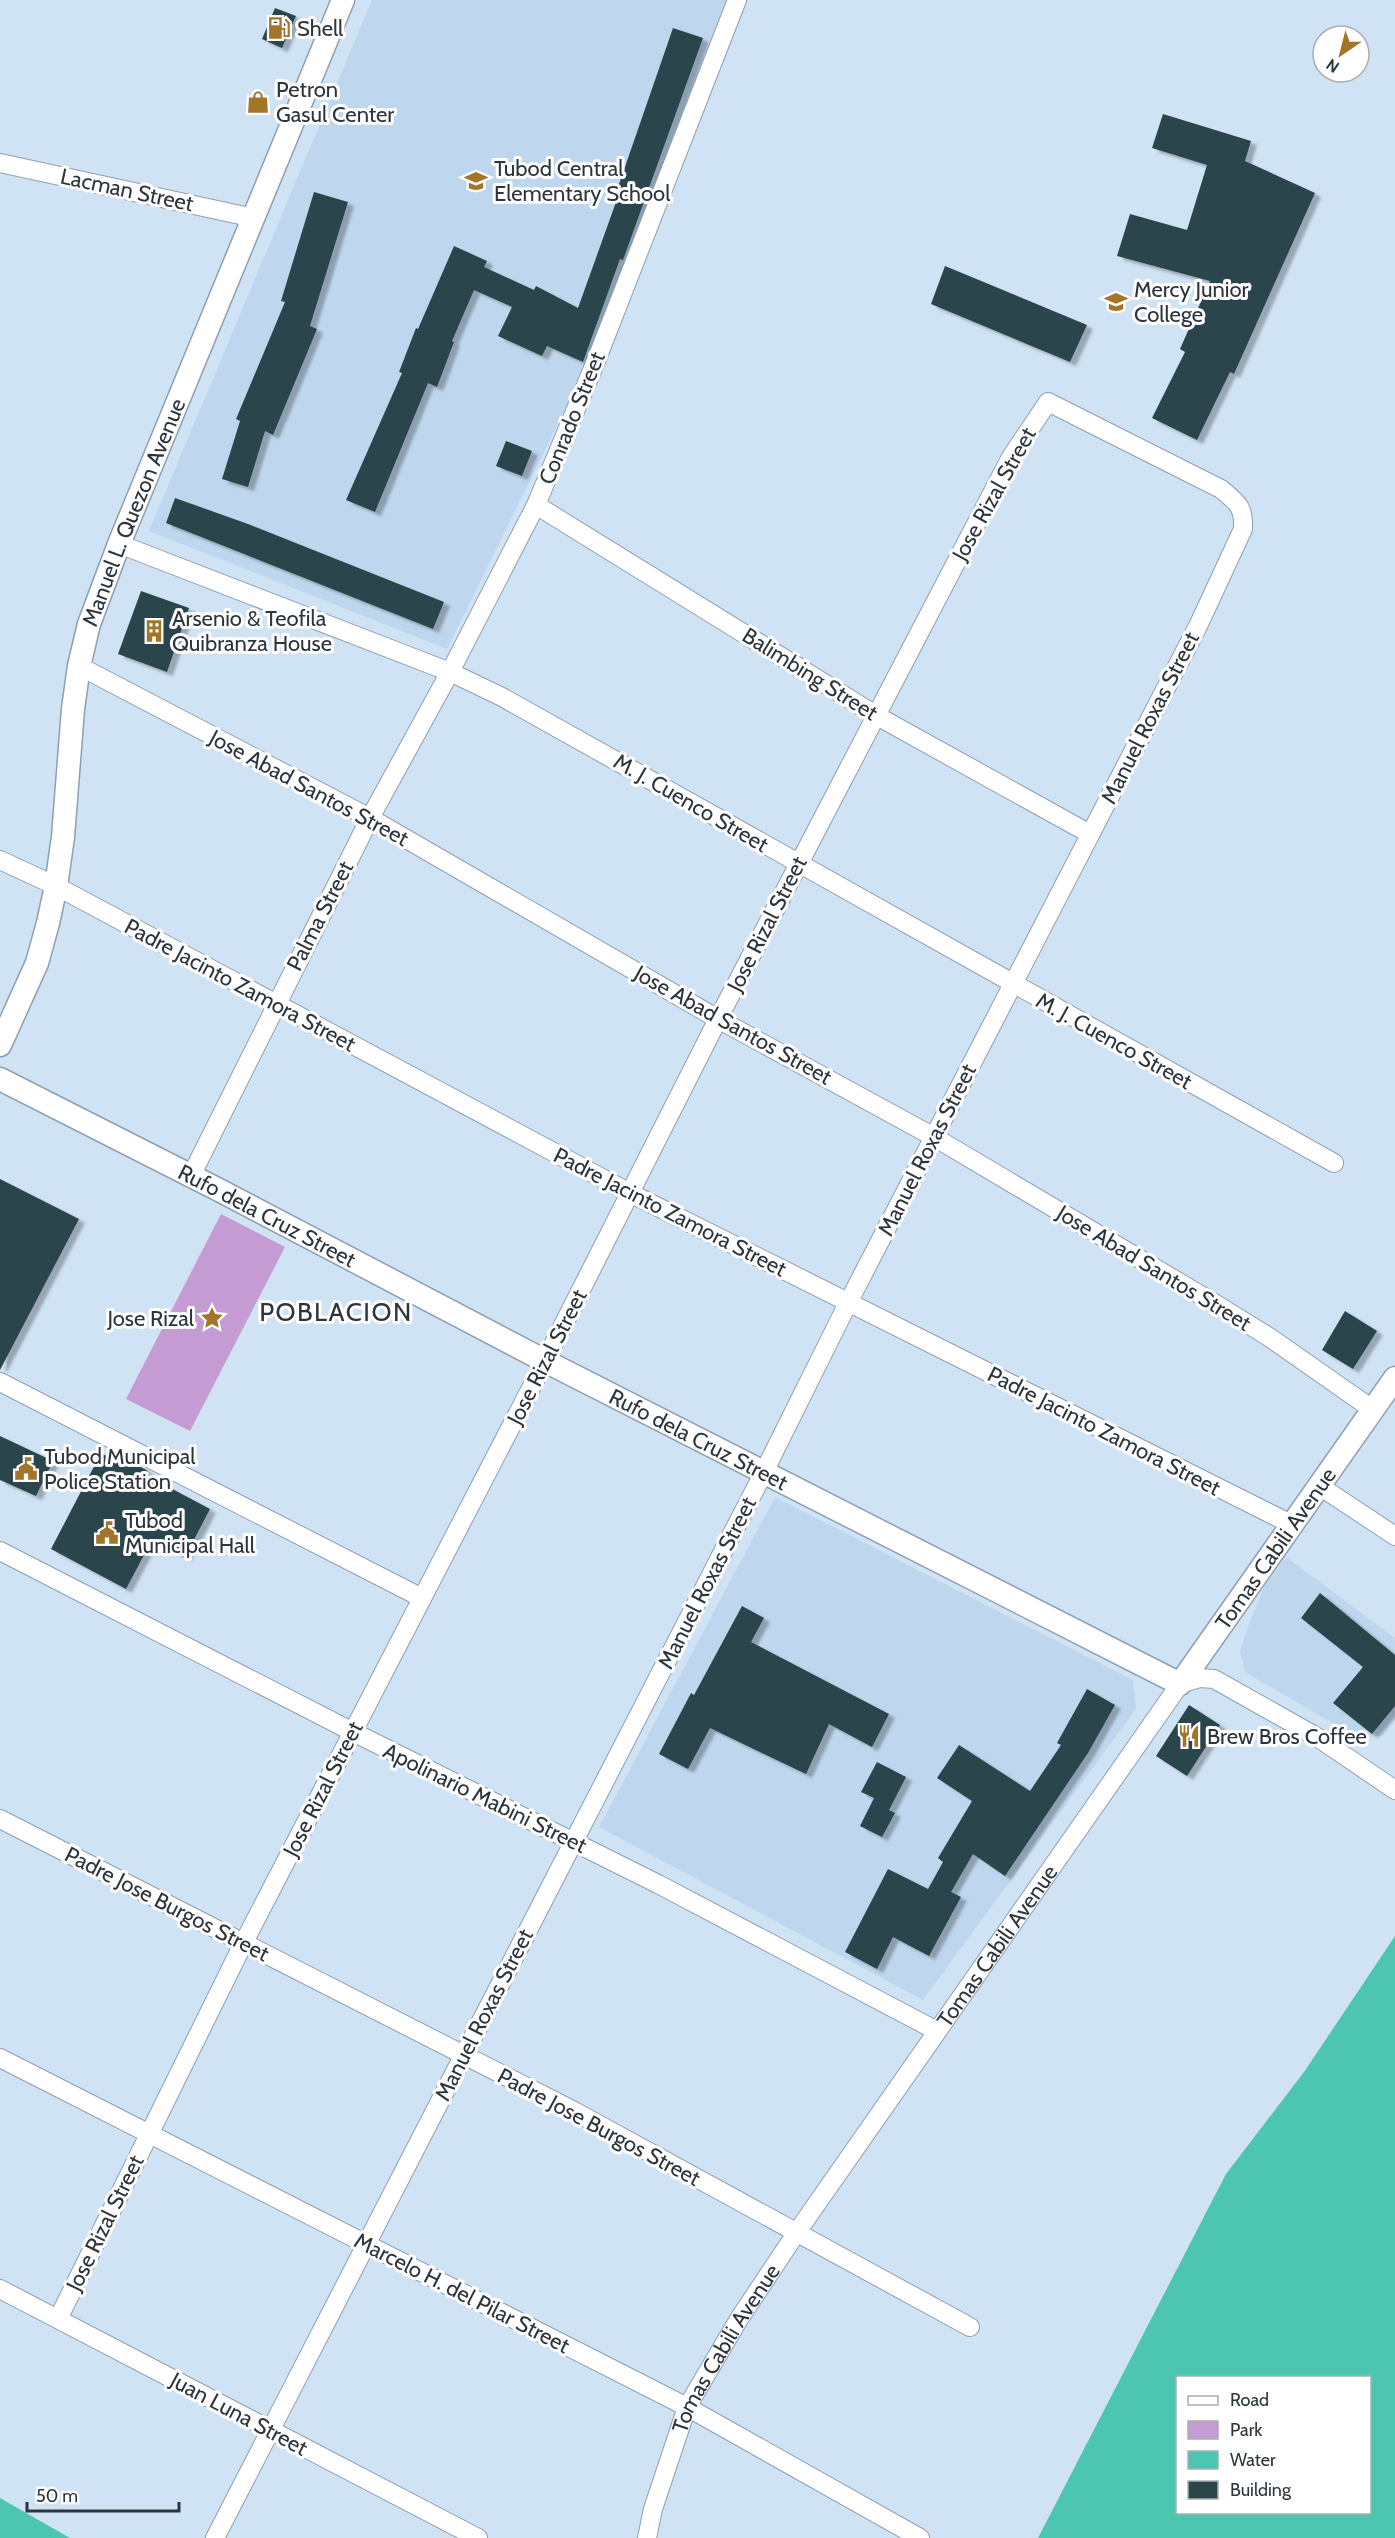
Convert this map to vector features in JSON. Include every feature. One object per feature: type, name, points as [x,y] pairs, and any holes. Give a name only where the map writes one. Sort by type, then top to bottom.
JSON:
[{"type":"street","name":"Manuel L. Quezon Avenue","points":[[0,1045],[37,963],[56,886],[63,837],[73,709],[79,666],[89,624],[119,544],[343,0]]},
{"type":"street","name":"Conrado Street","points":[[370,818],[450,672],[536,505],[601,350],[737,0]]},
{"type":"street","name":"Lacman Street","points":[[0,163],[254,218]]},
{"type":"street","name":"Jose Rizal Street","points":[[58,2319],[243,1944],[545,1361],[718,1019],[1011,457],[1048,402],[1221,489],[1237,502],[1244,514],[1243,530]]},
{"type":"street","name":"Balimbing Street","points":[[536,505],[877,716],[1090,834]]},
{"type":"street","name":"Manuel Roxas Street","points":[[215,2538],[1198,626],[1243,530]]},
{"type":"street","name":"M. J. Cuenco Street","points":[[119,544],[450,672],[584,741],[798,865],[1334,1163]]},
{"type":"street","name":"Jose Abad Santos Street","points":[[79,666],[370,818],[718,1019],[934,1137],[1269,1337],[1372,1409]]},
{"type":"street","name":"Palma Street","points":[[191,1176],[370,818]]},
{"type":"street","name":"Padre Jacinto Zamora Street","points":[[0,860],[56,886],[630,1193],[1291,1524]]},
{"type":"street","name":"Rufo dela Cruz Street","points":[[0,1079],[545,1361],[1180,1684]]},
{"type":"street","name":"Tomas Cabili Avenue","points":[[647,2538],[652,2509],[687,2407],[739,2319],[937,2031],[1395,1378]]},
{"type":"street","points":[[0,1382],[422,1598]]},
{"type":"street","points":[[1318,1485],[1395,1536]]},
{"type":"street","name":"Apolinario Mabini Street","points":[[0,1551],[353,1732],[574,1841],[937,2031]]},
{"type":"street","points":[[1180,1684],[1200,1678],[1214,1679],[1317,1737],[1395,1790]]},
{"type":"street","name":"Padre Jose Burgos Street","points":[[0,1819],[573,2111],[970,2327]]},
{"type":"street","name":"Marcelo H. del Pilar Street","points":[[0,2058],[687,2407],[920,2538]]},
{"type":"street","name":"Juan Luna Street","points":[[0,2289],[478,2538]]},
{"type":"shaded area","name":"Tubod Central Elementary School","points":[[372,0],[726,0],[588,363],[447,649],[149,531]]},
{"type":"shaded area","points":[[775,1497],[1133,1680],[1136,1709],[923,2000],[599,1827]]},
{"type":"shaded area","points":[[1286,1557],[1395,1638],[1395,1720],[1383,1735],[1360,1739],[1245,1672],[1240,1651],[1247,1629],[1264,1587]]},
{"type":"green space","points":[[221,1214],[285,1247],[190,1431],[126,1399]]},
{"type":"water","points":[[1395,1936],[1395,2538],[1038,2538],[1226,2174],[1304,2072]]},
{"type":"water","points":[[0,2498],[70,2538],[0,2538]]},
{"type":"building","name":"Shell","points":[[275,8],[296,16],[282,48],[262,39]]},
{"type":"building","points":[[673,28],[703,38],[623,260],[620,259],[583,362],[547,346],[542,356],[498,336],[512,307],[474,290],[452,341],[454,342],[437,387],[428,383],[375,512],[346,500],[402,373],[399,372],[416,328],[418,329],[454,246],[487,261],[484,267],[534,290],[536,286],[578,308],[620,191],[617,190]]},
{"type":"building","points":[[1163,114],[1251,141],[1245,161],[1315,193],[1234,374],[1230,372],[1197,440],[1152,418],[1185,352],[1180,349],[1210,281],[1117,256],[1130,214],[1187,230],[1207,165],[1152,148]]},
{"type":"building","points":[[314,192],[348,202],[310,326],[317,329],[273,435],[265,431],[248,487],[222,479],[240,421],[236,419],[285,302],[281,301]]},
{"type":"building","points":[[945,266],[1087,325],[1070,362],[931,304]]},
{"type":"building","points":[[506,441],[532,451],[522,476],[496,466]]},
{"type":"building","points":[[175,498],[248,524],[444,602],[433,629],[166,523]]},
{"type":"building","name":"Arsenio & Teofila Quibranza House","points":[[141,591],[189,608],[167,672],[118,654]]},
{"type":"building","points":[[0,1179],[79,1219],[0,1370]]},
{"type":"building","points":[[1345,1311],[1377,1331],[1353,1369],[1322,1350]]},
{"type":"building","name":"Tubod Municipal Police Station","points":[[0,1436],[53,1461],[36,1496],[0,1480]]},
{"type":"building","name":"Tubod Municipal Hall","points":[[101,1453],[123,1465],[126,1459],[148,1471],[146,1475],[210,1509],[185,1557],[152,1540],[126,1589],[51,1549]]},
{"type":"building","points":[[1320,1593],[1395,1655],[1395,1706],[1372,1734],[1333,1703],[1363,1667],[1301,1618]]},
{"type":"building","points":[[742,1606],[764,1618],[751,1642],[889,1714],[872,1747],[829,1724],[806,1774],[710,1728],[688,1769],[659,1754],[691,1693],[694,1695]]},
{"type":"building","points":[[1087,1689],[1115,1705],[1088,1753],[1005,1876],[973,1854],[951,1892],[961,1897],[929,1956],[893,1937],[877,1969],[845,1952],[888,1869],[928,1889],[943,1862],[938,1858],[972,1801],[937,1778],[959,1745],[1030,1791],[1061,1745],[1057,1743]]},
{"type":"building","points":[[1189,1705],[1220,1725],[1187,1776],[1156,1756]]},
{"type":"building","points":[[877,1762],[906,1777],[889,1810],[895,1813],[882,1837],[860,1826],[874,1798],[861,1792]]},
{"type":"place","name":"Shell","points":[[279,28]]},
{"type":"place","name":"Petron Gasul Center","points":[[258,102]]},
{"type":"place","name":"Tubod Central Elementary School","points":[[476,181]]},
{"type":"place","name":"Mercy Junior College","points":[[1116,302]]},
{"type":"place","name":"Arsenio & Teofila Quibranza House","points":[[154,631]]},
{"type":"place","name":"Jose Rizal","points":[[212,1318]]},
{"type":"place","name":"Tubod Municipal Police Station","points":[[26,1469]]},
{"type":"place","name":"Tubod Municipal Hall","points":[[107,1533]]},
{"type":"place","name":"Brew Bros Coffee","points":[[1189,1736]]},
{"type":"district","name":"POBLACION","points":[[336,1312]]}]
